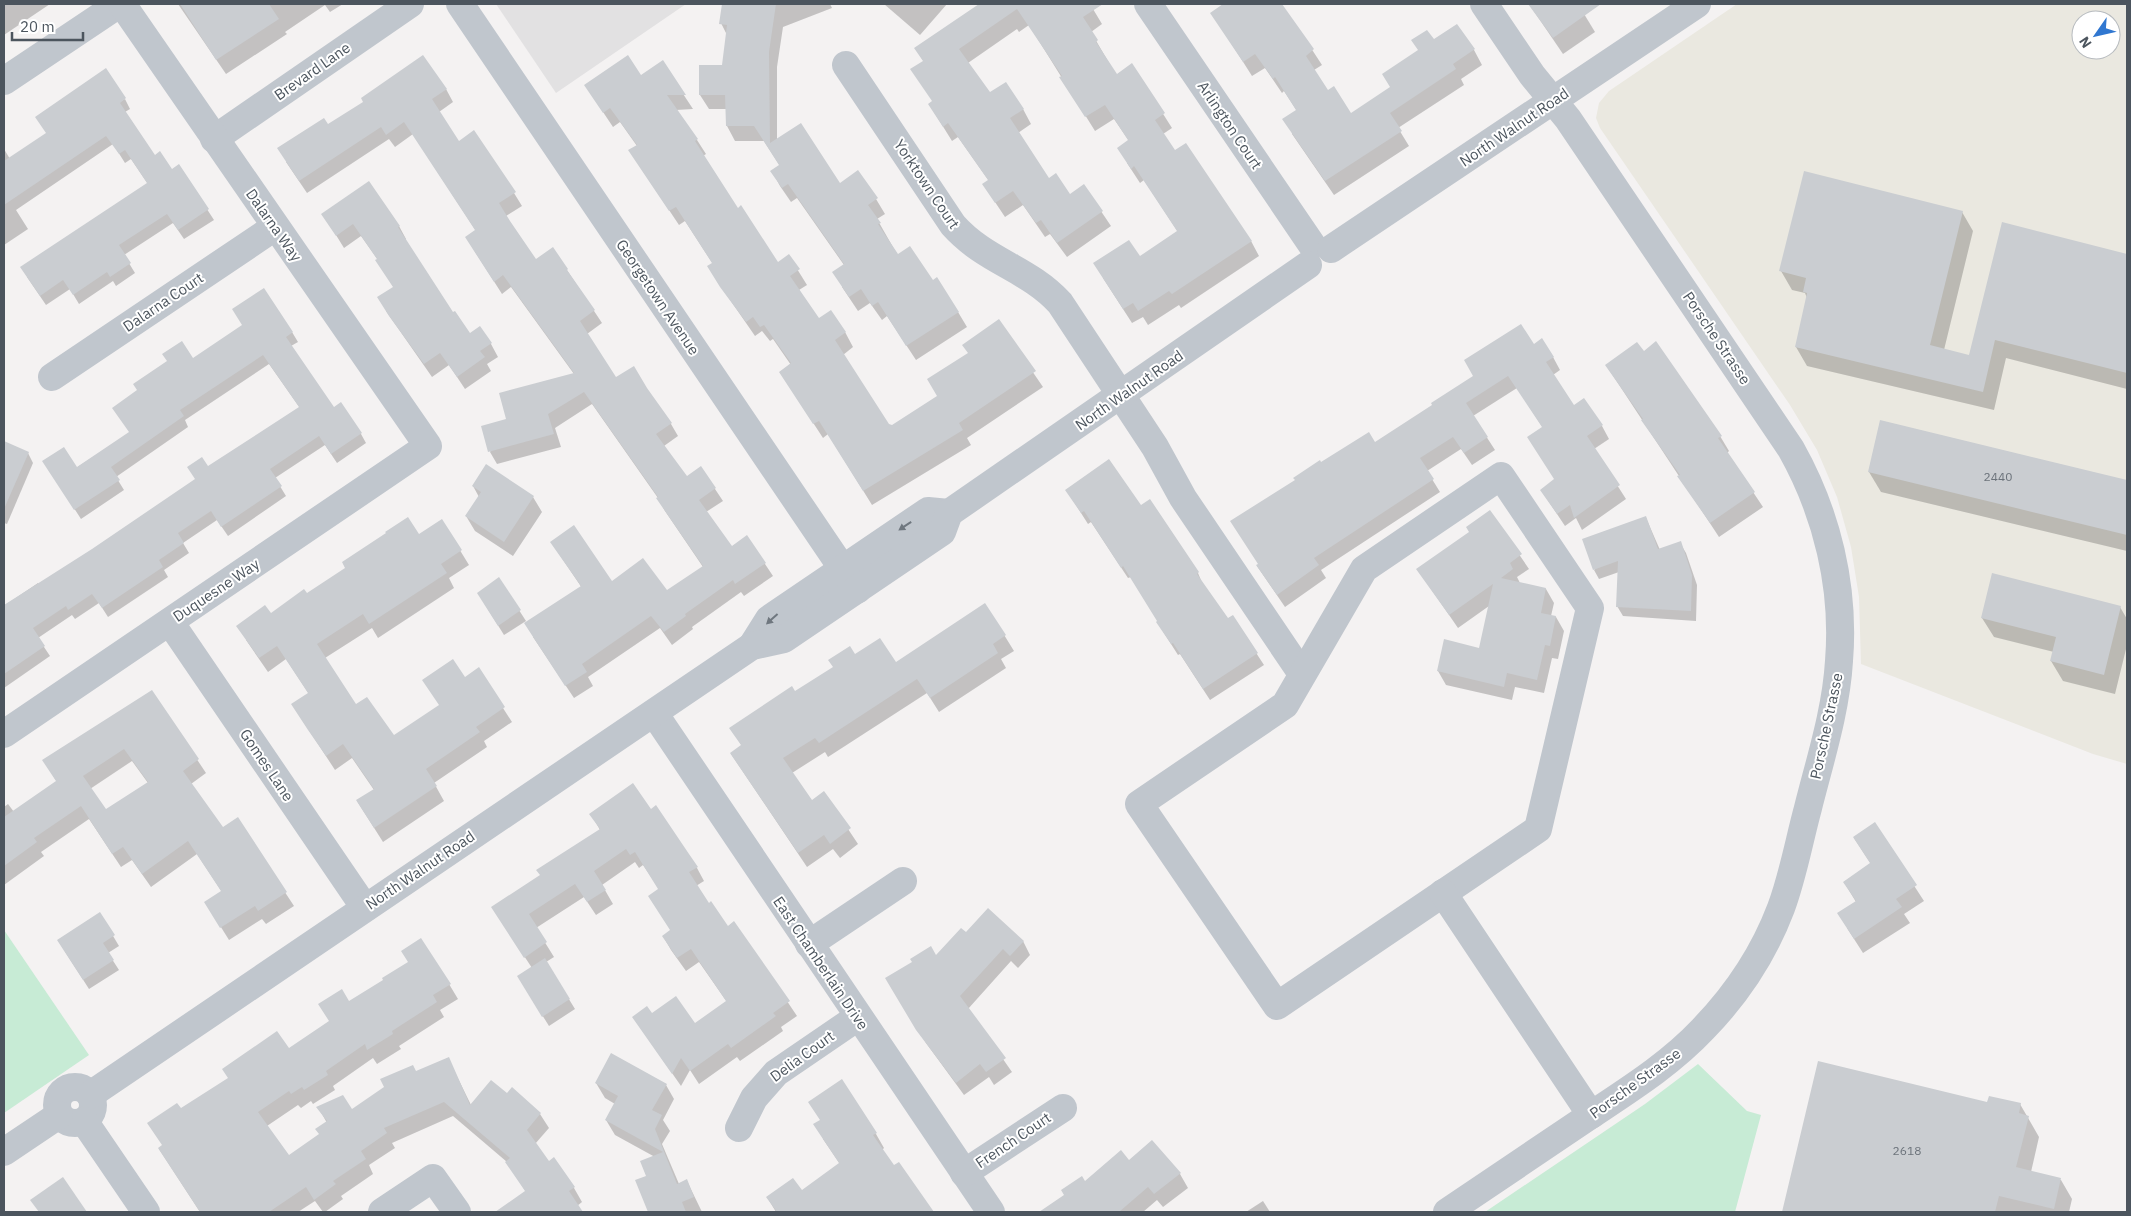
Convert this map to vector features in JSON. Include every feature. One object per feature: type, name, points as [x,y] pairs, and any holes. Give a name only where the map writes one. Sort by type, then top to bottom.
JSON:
[{"type":"street","points":[[4,81],[120,4]]},
{"type":"street","name":"Dalarna Way","points":[[120,4],[428,446]]},
{"type":"street","name":"Brevard Lane","points":[[214,138],[410,4]]},
{"type":"street","name":"Georgetown Avenue","points":[[460,4],[850,579]]},
{"type":"street","name":"Arlington Court","points":[[1148,4],[1317,253]]},
{"type":"street","name":"Porsche Strasse","points":[[1447,1212],[1658,1069],[1704,1028],[1740,983],[1772,930],[1789,884],[1832,712],[1839,662],[1840,614],[1838,588],[1826,530],[1812,490],[1799,462],[1772,418],[1568,118],[1532,75],[1484,4]]},
{"type":"street","name":"North Walnut Road","points":[[4,1152],[78,1110],[365,908],[752,646],[784,640],[850,579],[942,532],[949,513],[1122,396],[1317,253],[1554,101],[1697,4]]},
{"type":"street","name":"Yorktown Court","points":[[846,65],[953,225],[981,251],[1034,280],[1050,293],[1066,312],[1155,447],[1183,498],[1302,674]]},
{"type":"street","name":"Dalarna Court","points":[[52,377],[275,227]]},
{"type":"street","name":"Duquesne Way","points":[[4,734],[428,446]]},
{"type":"street","points":[[1501,476],[1590,608],[1538,829],[1277,1006],[1139,804],[1285,705],[1302,674],[1364,569],[1501,476]]},
{"type":"street","name":"Gomes Lane","points":[[170,622],[365,908]]},
{"type":"street","name":"East Chamberlain Drive","points":[[654,713],[991,1212]]},
{"type":"street","points":[[809,944],[903,882]]},
{"type":"street","points":[[1443,893],[1591,1115]]},
{"type":"street","name":"Delia Court","points":[[739,1128],[754,1098],[776,1073],[858,1017]]},
{"type":"street","name":"French Court","points":[[964,1173],[1063,1108]]},
{"type":"street","points":[[78,1110],[146,1212]]},
{"type":"street","points":[[382,1212],[433,1178],[457,1212]]},
{"type":"shaded area","points":[[496,4],[686,4],[556,93]]},
{"type":"shaded area","points":[[1737,4],[2127,4],[2127,764],[2093,754],[1861,664],[1859,597],[1851,547],[1837,497],[1817,450],[1790,405],[1600,128],[1596,118],[1599,103],[1609,91]]},
{"type":"green space","points":[[4,930],[89,1055],[4,1113]]},
{"type":"green space","points":[[1698,1064],[1747,1111],[1761,1115],[1735,1212],[1485,1212],[1645,1104]]},
{"type":"building","points":[[180,4],[269,4],[279,19],[216,60]]},
{"type":"building","points":[[722,4],[776,4],[769,52],[770,143],[801,123],[840,183],[858,170],[878,198],[868,205],[881,223],[878,224],[898,254],[910,246],[933,280],[937,277],[959,312],[906,346],[878,302],[872,306],[861,289],[849,297],[832,272],[844,264],[788,184],[782,188],[770,171],[779,165],[754,126],[726,126],[725,95],[699,95],[699,65],[722,65],[727,25],[719,24]]},
{"type":"building","points":[[979,4],[1103,4],[1083,17],[1098,40],[1096,42],[1117,74],[1132,63],[1165,113],[1155,120],[1175,150],[1186,143],[1252,241],[1172,294],[1169,291],[1138,311],[1133,303],[1123,309],[1093,263],[1129,240],[1140,256],[1177,231],[1134,166],[1131,169],[1117,148],[1128,140],[1105,105],[1085,117],[1059,77],[1062,76],[1017,9],[959,49],[990,92],[1006,82],[1024,109],[1010,118],[1049,178],[1056,173],[1070,194],[1084,184],[1103,211],[1057,243],[1041,220],[1036,223],[1013,191],[995,203],[982,184],[988,180],[948,123],[943,127],[928,104],[932,101],[910,69],[923,61],[914,48]]},
{"type":"building","points":[[1223,4],[1282,4],[1314,49],[1306,56],[1328,90],[1334,86],[1351,113],[1390,87],[1382,74],[1418,50],[1411,40],[1427,30],[1434,39],[1457,24],[1475,49],[1453,64],[1456,69],[1390,113],[1402,131],[1325,181],[1282,119],[1296,110],[1275,77],[1273,79],[1255,54],[1243,62],[1210,13]]},
{"type":"building","points":[[1528,4],[1601,4],[1553,38]]},
{"type":"building","points":[[423,55],[447,89],[432,99],[459,141],[474,130],[516,192],[499,203],[510,221],[536,259],[553,247],[595,310],[580,321],[616,377],[634,366],[672,423],[656,434],[687,476],[701,466],[716,488],[699,500],[732,546],[747,535],[766,563],[735,584],[733,580],[685,614],[686,616],[664,632],[651,616],[582,664],[587,672],[565,686],[524,623],[581,586],[550,542],[574,525],[612,581],[643,558],[667,590],[703,566],[656,498],[658,497],[584,392],[548,414],[554,434],[488,452],[481,426],[506,419],[499,393],[574,373],[503,275],[494,282],[465,237],[475,230],[404,122],[386,135],[381,127],[299,181],[277,148],[324,118],[328,124],[363,102],[361,98]]},
{"type":"building","points":[[628,55],[641,75],[663,60],[686,95],[667,95],[698,139],[695,141],[738,208],[741,205],[778,262],[789,254],[800,269],[790,276],[819,318],[831,310],[846,332],[835,340],[889,424],[892,425],[937,396],[927,379],[968,353],[962,345],[999,319],[1036,371],[959,423],[963,430],[863,491],[819,421],[813,424],[779,372],[791,363],[764,325],[760,327],[753,317],[746,322],[707,266],[712,263],[676,207],[669,211],[628,150],[637,145],[610,108],[603,113],[584,85]]},
{"type":"building","points":[[106,68],[126,98],[120,103],[155,155],[160,151],[172,169],[179,164],[209,209],[178,230],[167,214],[119,245],[131,263],[110,277],[107,272],[73,295],[63,280],[40,296],[20,267],[147,183],[125,150],[119,154],[106,136],[4,205],[4,161],[46,133],[35,117]]},
{"type":"building","points":[[1804,171],[1963,211],[1930,345],[1969,355],[2002,222],[2127,254],[2127,373],[1995,340],[1983,392],[1795,347],[1807,293],[1803,292],[1806,278],[1779,271]]},
{"type":"building","points":[[369,181],[400,226],[398,227],[453,312],[455,311],[470,333],[480,326],[492,343],[480,351],[485,357],[457,377],[440,353],[424,364],[389,316],[377,297],[393,287],[375,260],[377,259],[353,224],[336,236],[321,214]]},
{"type":"building","points":[[264,288],[293,332],[286,337],[334,407],[341,402],[362,433],[331,454],[319,436],[270,469],[282,486],[221,527],[211,511],[178,533],[184,543],[159,560],[163,567],[102,608],[92,594],[68,610],[66,606],[33,628],[45,646],[4,674],[4,605],[92,549],[195,479],[187,467],[202,457],[208,466],[299,407],[263,355],[180,410],[184,416],[111,467],[120,480],[74,510],[42,461],[64,447],[77,467],[129,432],[112,408],[137,390],[133,384],[167,361],[162,354],[182,341],[193,358],[242,325],[232,309]]},
{"type":"building","points":[[1521,324],[1534,344],[1542,338],[1554,357],[1546,362],[1574,405],[1584,398],[1603,425],[1587,436],[1620,485],[1574,518],[1570,505],[1557,514],[1540,490],[1554,479],[1527,437],[1542,427],[1508,376],[1466,403],[1488,437],[1464,453],[1453,437],[1420,458],[1434,479],[1314,558],[1319,565],[1277,595],[1256,565],[1258,564],[1230,521],[1295,480],[1293,478],[1320,460],[1321,462],[1369,432],[1375,442],[1432,405],[1431,403],[1473,376],[1464,360]]},
{"type":"building","points":[[1656,341],[1722,436],[1718,438],[1755,492],[1710,523],[1677,476],[1680,475],[1641,420],[1643,419],[1605,365],[1637,342],[1644,351]]},
{"type":"building","points":[[1880,420],[2127,480],[2127,535],[1868,472]]},
{"type":"building","points":[[4,441],[29,452],[4,509]]},
{"type":"building","points":[[1109,459],[1141,505],[1150,499],[1199,572],[1197,574],[1228,618],[1233,615],[1258,653],[1203,689],[1173,643],[1171,644],[1156,622],[1123,566],[1121,568],[1084,511],[1081,513],[1065,490]]},
{"type":"building","points":[[486,464],[534,496],[504,542],[465,516],[481,492],[472,486]]},
{"type":"building","points":[[1490,510],[1522,554],[1510,563],[1513,569],[1501,578],[1546,588],[1541,613],[1556,616],[1550,646],[1545,645],[1537,680],[1507,673],[1504,687],[1437,671],[1444,639],[1479,648],[1493,584],[1449,615],[1416,569],[1469,532],[1466,527]]},
{"type":"building","points":[[1646,516],[1658,549],[1681,541],[1692,575],[1691,611],[1616,607],[1618,561],[1593,570],[1582,539]]},
{"type":"building","points":[[408,517],[419,534],[442,519],[462,550],[441,564],[447,573],[369,624],[363,614],[317,644],[356,704],[367,697],[394,735],[439,705],[422,680],[453,659],[465,677],[479,667],[505,707],[476,727],[480,732],[426,769],[437,786],[374,828],[356,800],[374,789],[343,744],[326,756],[308,730],[291,704],[308,693],[277,646],[259,658],[236,626],[265,605],[271,613],[304,589],[307,593],[345,568],[342,562]]},
{"type":"building","points":[[1992,573],[2121,606],[2104,675],[2050,661],[2056,637],[1981,618]]},
{"type":"building","points":[[499,577],[521,610],[498,626],[477,593]]},
{"type":"building","points":[[985,603],[1006,635],[993,644],[998,653],[930,698],[917,679],[819,743],[815,738],[783,758],[812,800],[824,791],[851,828],[830,844],[824,835],[798,853],[730,753],[741,745],[729,728],[792,686],[795,691],[833,667],[828,660],[850,646],[855,654],[880,638],[896,662]]},
{"type":"building","points":[[152,690],[199,759],[183,771],[223,827],[238,817],[287,892],[258,911],[255,906],[220,928],[204,902],[221,891],[188,841],[142,874],[123,847],[112,854],[81,806],[34,838],[37,842],[4,866],[4,817],[56,781],[42,760]],"holes":[[[124,749],[148,782],[106,809],[83,776]]]},
{"type":"building","points":[[633,783],[651,809],[656,805],[698,867],[689,872],[709,903],[711,901],[728,926],[734,921],[790,1001],[773,1013],[776,1016],[731,1048],[728,1044],[690,1071],[681,1058],[672,1074],[632,1017],[647,1006],[652,1013],[676,996],[695,1023],[726,1001],[691,949],[677,958],[662,936],[670,930],[648,896],[658,889],[635,852],[630,855],[626,849],[594,871],[606,890],[587,902],[575,884],[529,914],[547,942],[524,958],[491,907],[540,875],[536,870],[600,829],[589,814]]},
{"type":"building","points":[[1875,822],[1917,885],[1896,899],[1902,907],[1854,939],[1837,913],[1856,901],[1843,882],[1870,863],[1853,837]]},
{"type":"building","points":[[988,908],[1024,941],[1010,956],[1003,949],[960,996],[1006,1058],[986,1072],[980,1064],[956,1083],[916,1030],[885,978],[912,962],[910,959],[931,946],[936,955],[961,928],[966,932]]},
{"type":"building","points":[[100,912],[115,935],[103,943],[114,960],[83,980],[57,940]]},
{"type":"building","points":[[421,938],[451,984],[433,995],[437,1002],[392,1031],[393,1034],[367,1050],[365,1044],[326,1071],[328,1075],[304,1090],[302,1087],[291,1094],[289,1091],[258,1112],[289,1155],[319,1134],[315,1129],[327,1121],[316,1107],[343,1095],[352,1109],[384,1087],[380,1079],[413,1065],[416,1071],[449,1057],[470,1105],[491,1080],[507,1093],[512,1087],[541,1113],[527,1130],[549,1161],[554,1157],[575,1187],[569,1191],[583,1212],[495,1212],[525,1191],[505,1162],[510,1158],[444,1102],[384,1128],[387,1133],[361,1151],[366,1159],[333,1181],[336,1184],[314,1200],[306,1187],[269,1212],[200,1212],[158,1148],[162,1145],[147,1123],[177,1103],[181,1108],[228,1078],[222,1069],[277,1031],[289,1048],[329,1021],[318,1004],[342,989],[349,1001],[383,980],[382,978],[408,962],[401,951]]},
{"type":"building","points":[[545,958],[570,999],[542,1017],[517,976]]},
{"type":"building","points":[[611,1053],[667,1084],[652,1110],[662,1115],[655,1129],[677,1184],[687,1179],[694,1197],[682,1202],[686,1212],[648,1212],[635,1180],[646,1176],[640,1161],[663,1152],[605,1120],[618,1096],[595,1083]]},
{"type":"building","points":[[1818,1061],[1987,1102],[1989,1096],[2021,1103],[2019,1113],[2029,1116],[2016,1167],[2061,1178],[2054,1209],[1999,1196],[1995,1212],[1782,1212]]},
{"type":"building","points":[[842,1079],[877,1133],[873,1135],[894,1165],[899,1162],[934,1212],[777,1212],[766,1197],[793,1178],[802,1190],[839,1163],[813,1124],[820,1120],[808,1102]]},
{"type":"building","points":[[1152,1140],[1181,1173],[1154,1194],[1148,1187],[1119,1212],[1039,1212],[1064,1195],[1061,1190],[1082,1176],[1085,1181],[1121,1150],[1129,1160]]},
{"type":"building","points":[[63,1177],[87,1212],[39,1212],[30,1200]]}]
